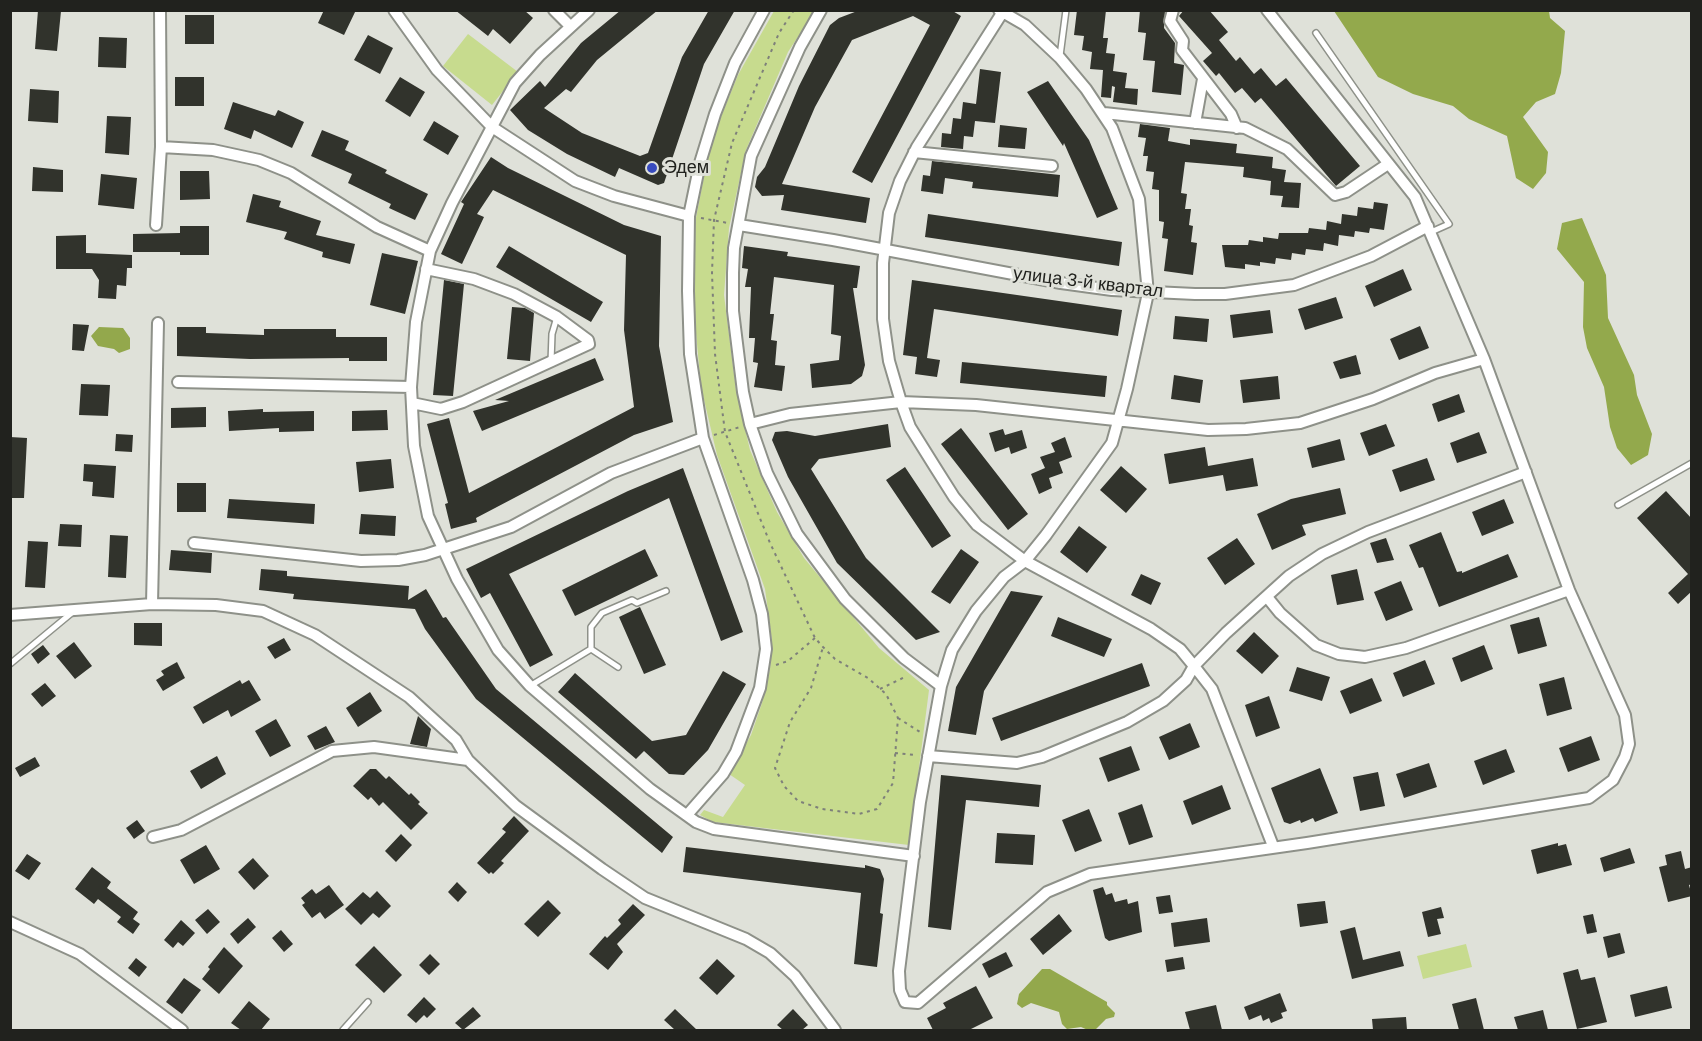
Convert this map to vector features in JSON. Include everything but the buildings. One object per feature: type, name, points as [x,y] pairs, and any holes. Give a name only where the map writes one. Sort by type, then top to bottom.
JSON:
[{"type":"street","points":[[156,225],[161,147],[160,10]]},
{"type":"street","points":[[394,10],[436,70],[492,127],[575,181],[615,196],[689,216]]},
{"type":"street","points":[[554,10],[570,26]]},
{"type":"street","points":[[589,10],[570,26],[515,83],[430,251],[416,322],[411,387],[414,446],[428,516],[470,604],[498,650],[530,686],[650,789],[696,822],[714,828],[914,856]]},
{"type":"street","points":[[687,815],[723,774],[736,752],[760,688],[766,650],[762,614],[753,580],[703,438],[688,323],[689,216],[715,114],[735,63],[764,10]]},
{"type":"street","points":[[821,10],[800,47],[751,156],[739,225],[733,265],[733,311],[750,424],[780,505],[797,534],[845,599],[918,670],[941,686]]},
{"type":"street","points":[[1173,10],[1170,21],[1183,41],[1182,50],[1231,114],[1237,128]]},
{"type":"street","points":[[1267,10],[1415,197],[1484,359],[1569,590],[1624,715],[1629,744],[1614,780],[1589,798],[1319,842],[1273,846],[1117,869],[1068,882],[1047,892],[918,1003],[905,1002],[900,990],[901,950],[928,756],[941,686],[952,650],[976,611],[1004,577],[1025,561],[1112,443],[1148,293],[1138,199],[1122,151],[1104,113],[1060,58],[1025,25],[1002,11],[914,152],[900,181],[889,213],[884,249],[883,320],[889,362],[901,402],[910,427],[954,497],[977,525],[1025,561],[1151,629],[1179,649],[1194,666],[1212,689],[1273,846]]},
{"type":"street","points":[[1195,123],[1203,79]]},
{"type":"street","points":[[1104,113],[1245,128],[1287,149],[1335,195],[1346,192],[1388,164]]},
{"type":"street","points":[[161,147],[213,150],[259,160],[291,173],[377,227],[430,251]]},
{"type":"street","points":[[914,152],[1052,165]]},
{"type":"street","name":"улица 3-й квартал","points":[[739,225],[1061,282],[1148,293],[1225,294],[1294,285],[1371,256],[1429,229]]},
{"type":"street","points":[[412,403],[441,409],[449,407],[589,344],[588,340],[557,317],[514,294],[474,279],[426,268]]},
{"type":"street","points":[[152,604],[158,323]]},
{"type":"street","points":[[750,424],[790,414],[901,402],[976,405],[1209,430],[1246,429],[1300,423],[1372,399],[1435,373],[1484,359]]},
{"type":"street","points":[[178,382],[411,387]]},
{"type":"street","points":[[194,543],[361,561],[398,560],[443,549],[511,527],[611,473],[703,438]]},
{"type":"street","points":[[928,756],[1017,763],[1042,757],[1127,722],[1163,702],[1186,680],[1194,666],[1226,633],[1289,576],[1341,545],[1526,472]]},
{"type":"street","points":[[1267,597],[1280,613],[1316,645],[1339,654],[1365,657],[1406,648],[1569,590]]},
{"type":"street","points":[[10,615],[152,604],[216,605],[263,611],[315,635],[409,697],[456,740],[468,760],[516,806],[645,898],[746,939],[770,953],[795,976],[835,1030]]},
{"type":"street","points":[[153,837],[181,830],[332,751],[374,747],[468,760]]},
{"type":"street","points":[[10,922],[80,954],[182,1030]]},
{"type":"lane","points":[[1060,58],[1066,10]]},
{"type":"lane","points":[[1316,33],[1449,224],[1429,229]]},
{"type":"lane","points":[[551,363],[552,334],[557,317]]},
{"type":"lane","points":[[1618,505],[1692,463]]},
{"type":"lane","points":[[591,649],[591,627],[602,613],[632,600],[637,603],[666,591]]},
{"type":"lane","points":[[10,664],[76,609]]},
{"type":"lane","points":[[530,686],[591,649]]},
{"type":"lane","points":[[591,649],[618,667]]},
{"type":"lane","points":[[343,1030],[368,1002]]},
{"type":"path","points":[[689,216],[739,225]]},
{"type":"path","points":[[703,438],[750,424]]},
{"type":"path","points":[[763,669],[788,661],[815,638]]},
{"type":"path","points":[[824,647],[835,659],[880,688],[886,694],[898,718],[894,783],[877,809],[859,814],[822,809],[798,801],[784,786],[775,768],[790,722],[811,688],[824,647]]},
{"type":"path","points":[[880,688],[918,670]]},
{"type":"path","points":[[898,718],[931,738]]},
{"type":"path","points":[[895,753],[928,756]]},
{"type":"shaded area","points":[[774,11],[815,11],[788,52],[746,150],[729,228],[724,295],[736,390],[750,450],[777,512],[804,558],[879,648],[929,690],[909,845],[713,822],[700,815],[704,810],[723,817],[745,785],[729,774],[751,735],[762,703],[770,669],[772,641],[765,589],[717,455],[701,387],[693,301],[693,233],[711,141],[738,75]]},
{"type":"shaded area","points":[[1334,11],[1549,11],[1550,18],[1565,31],[1561,73],[1555,94],[1536,102],[1523,117],[1548,152],[1546,173],[1533,189],[1516,178],[1507,136],[1469,119],[1453,106],[1413,94],[1378,77]]},
{"type":"shaded area","points":[[468,34],[518,72],[492,105],[443,66]]},
{"type":"shaded area","points":[[1582,218],[1606,275],[1608,318],[1634,375],[1637,395],[1652,434],[1648,455],[1631,465],[1617,448],[1610,427],[1604,387],[1587,348],[1583,327],[1584,282],[1557,249],[1562,223]]},
{"type":"shaded area","points":[[99,327],[123,328],[130,338],[130,349],[119,353],[114,349],[98,346],[91,336]]},
{"type":"shaded area","points":[[1466,944],[1472,967],[1423,979],[1417,956]]},
{"type":"shaded area","points":[[1042,969],[1050,969],[1107,1002],[1115,1013],[1114,1017],[1106,1019],[1095,1030],[1081,1027],[1067,1029],[1062,1024],[1059,1012],[1031,1003],[1022,1008],[1017,1004],[1019,994]]},
{"type":"place","name":"Эдем","points":[[652,168]]}]
